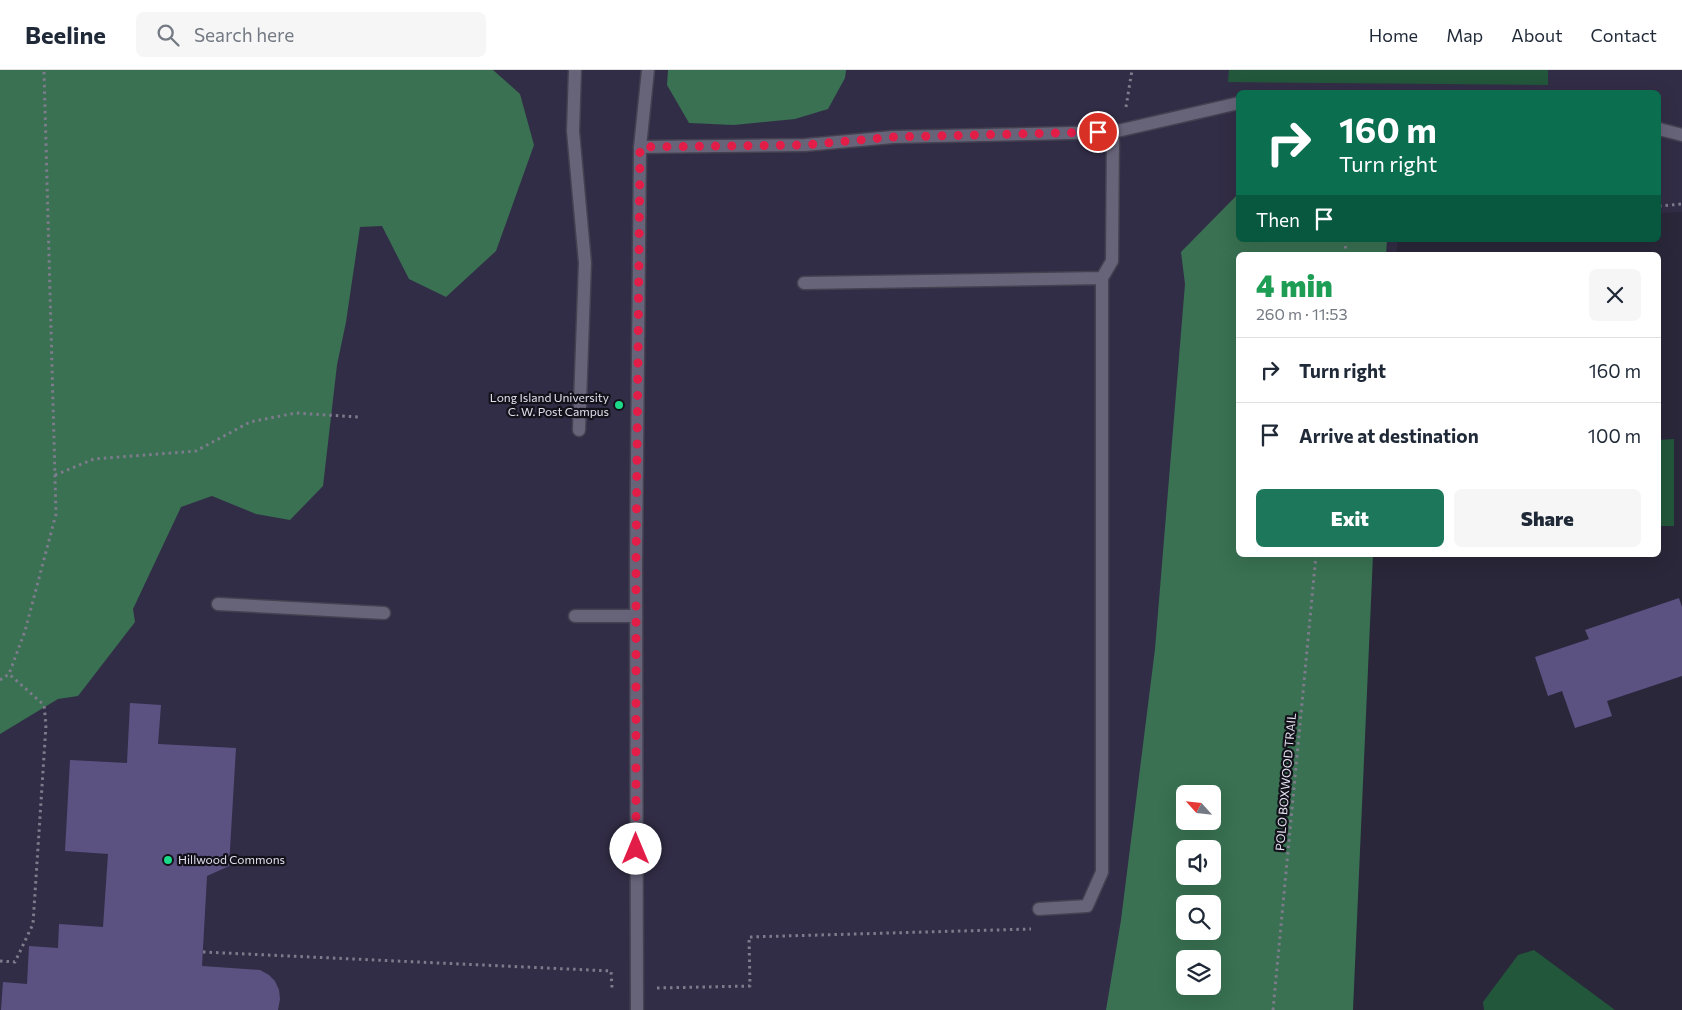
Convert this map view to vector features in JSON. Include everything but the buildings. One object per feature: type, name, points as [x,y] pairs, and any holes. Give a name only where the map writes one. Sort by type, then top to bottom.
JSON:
[{"type":"street","points":[[575,70],[573,131],[584,263],[579,430]]},
{"type":"street","points":[[637,1010],[636,616],[640,147],[648,70]]},
{"type":"street","points":[[640,147],[805,145],[893,137],[1118,131],[1236,104]]},
{"type":"street","points":[[1661,130],[1682,135]]},
{"type":"street","points":[[1039,909],[1087,906],[1102,872],[1102,278],[1112,261],[1118,131]]},
{"type":"street","points":[[804,283],[1102,278]]},
{"type":"street","points":[[218,604],[384,613]]},
{"type":"street","points":[[575,616],[636,616]]},
{"type":"path","points":[[0,680],[9,674],[25,630],[56,514],[44,70]]},
{"type":"path","points":[[1118,131],[1132,70]]},
{"type":"path","points":[[1661,206],[1682,204]]},
{"type":"path","points":[[55,475],[94,459],[196,451],[250,422],[296,413],[358,417]]},
{"type":"path","name":"POLO BOXWOOD TRAIL","points":[[1273,1010],[1316,557]]},
{"type":"path","points":[[0,961],[15,962],[33,924],[46,725],[44,704],[9,674]]},
{"type":"shaded area","name":"Long Island University C. W. Post Campus","points":[[0,70],[1682,70],[1682,212],[1661,213],[1661,90],[1236,90],[1236,242],[1398,242],[1396,252],[1236,252],[1236,557],[1239,557],[1326,1010],[0,1010]]},
{"type":"green space","points":[[0,70],[493,70],[520,94],[534,145],[496,251],[446,297],[409,279],[382,226],[360,227],[346,322],[337,365],[323,486],[290,520],[256,514],[212,496],[181,507],[133,609],[135,622],[78,696],[58,699],[0,734]]},
{"type":"green space","points":[[668,70],[846,70],[845,78],[828,109],[795,119],[734,125],[689,123],[667,85]]},
{"type":"green space","points":[[1229,70],[1548,70],[1548,85],[1228,82]]},
{"type":"green space","points":[[1236,196],[1236,242],[1387,242],[1386,252],[1236,252],[1236,557],[1373,557],[1353,1010],[1106,1010],[1121,920],[1155,649],[1185,284],[1181,252]]},
{"type":"green space","points":[[1674,439],[1674,526],[1661,526],[1661,440]]},
{"type":"green space","points":[[1534,950],[1615,1010],[1484,1010],[1483,1002],[1518,955]]},
{"type":"place","name":"Long Island University C. W. Post Campus","points":[[619,405]]},
{"type":"place","name":"Hillwood Commons","points":[[168,860]]},
{"type":"route","points":[[636,849],[636,561],[640,147],[805,145],[893,137],[1098,132]]}]
